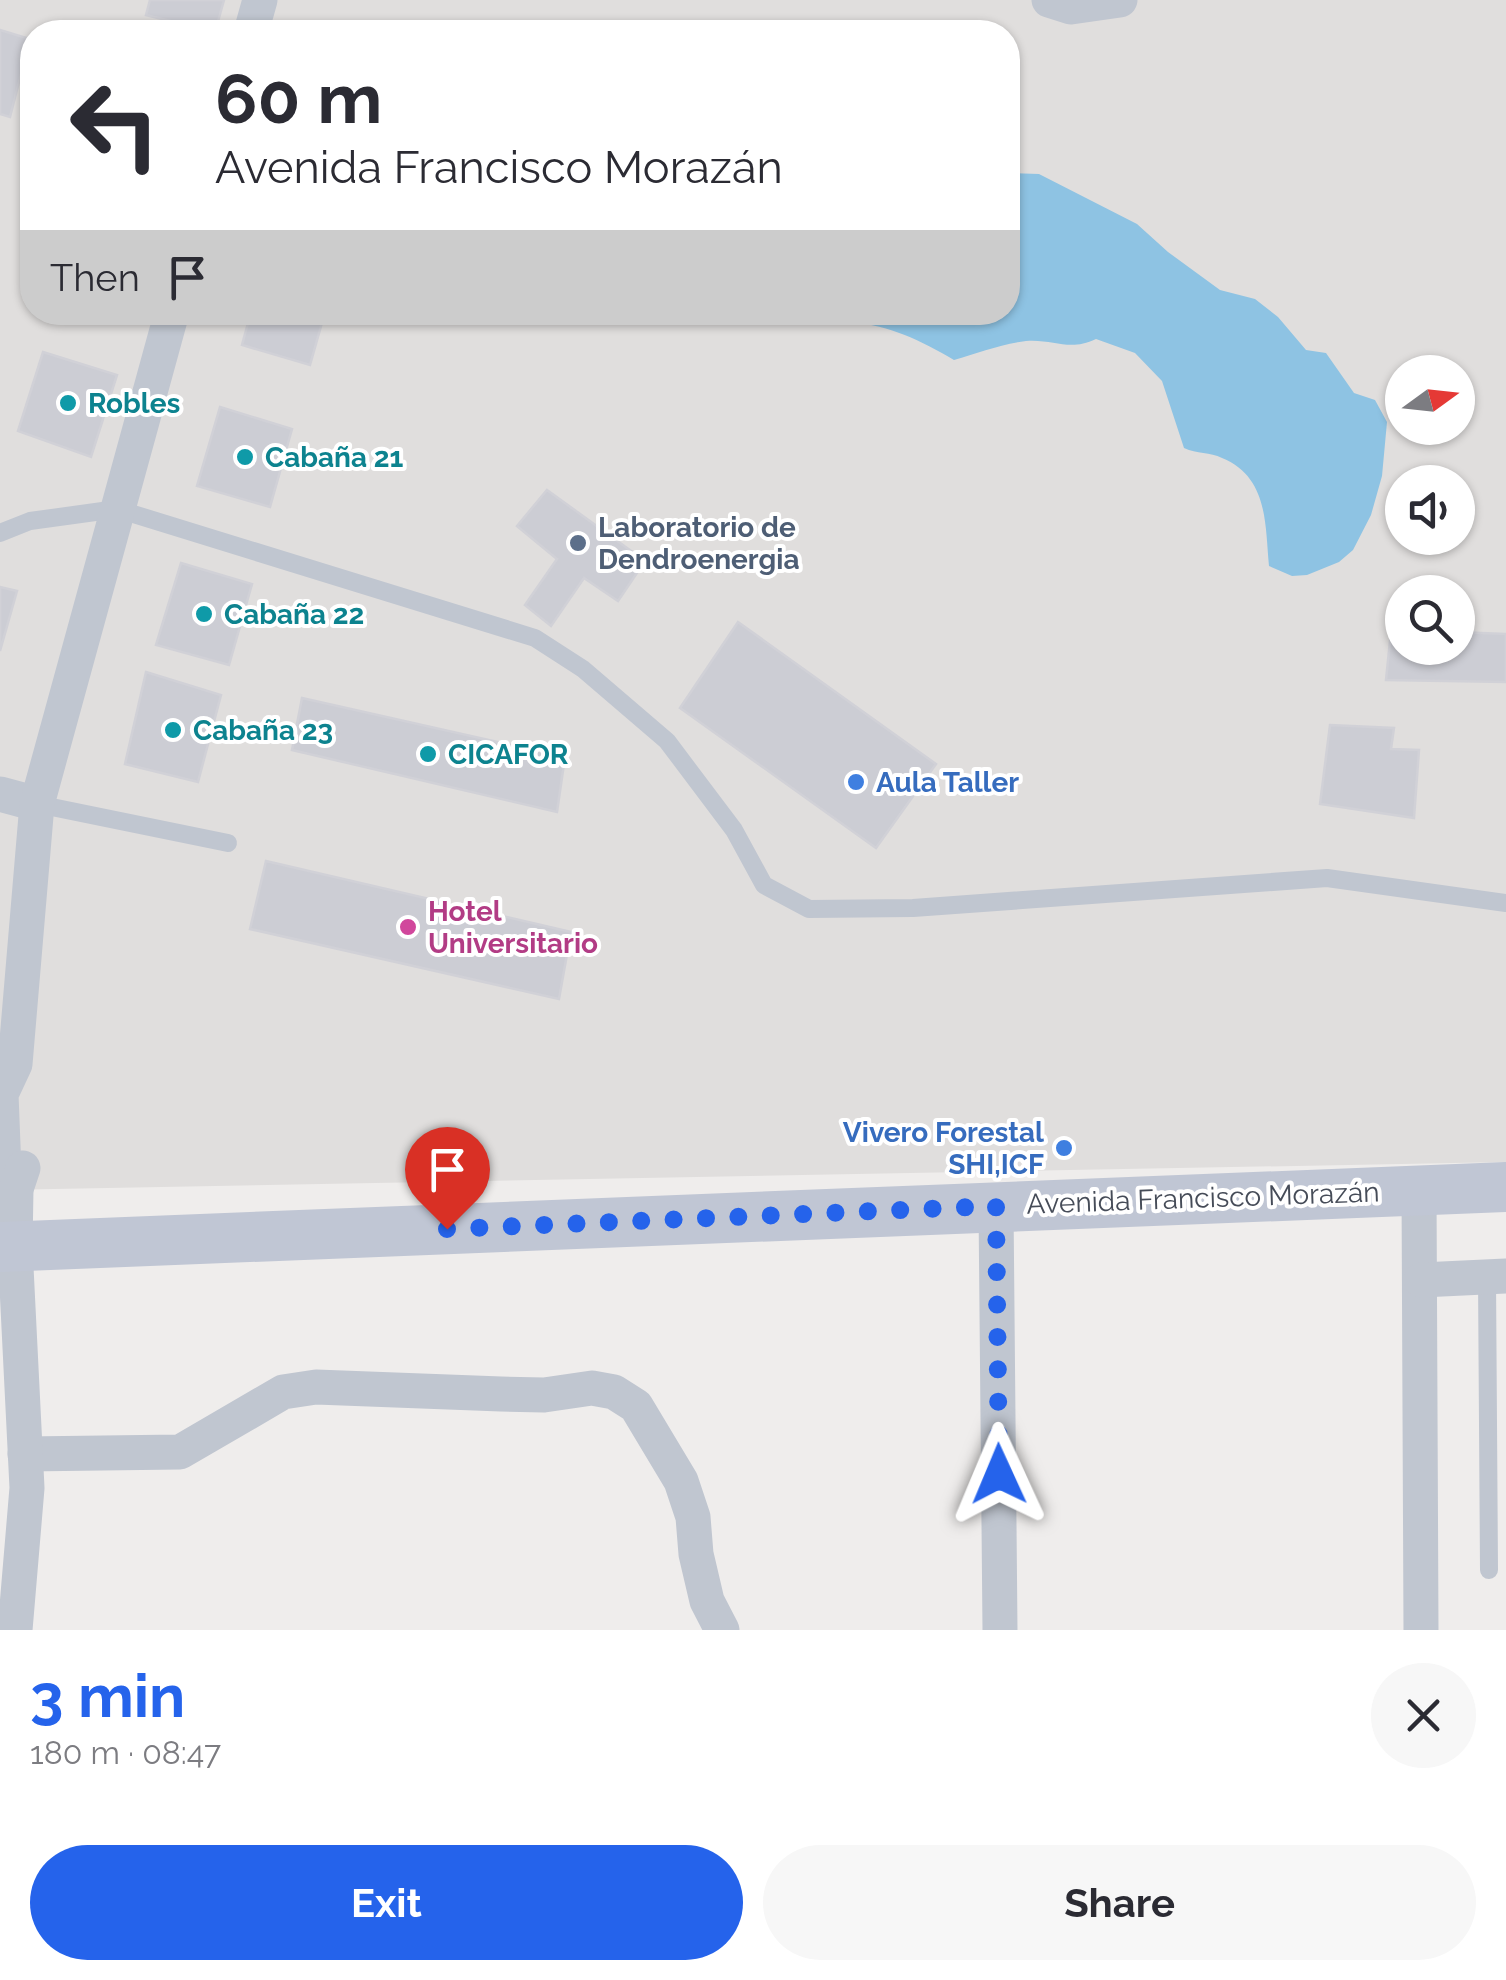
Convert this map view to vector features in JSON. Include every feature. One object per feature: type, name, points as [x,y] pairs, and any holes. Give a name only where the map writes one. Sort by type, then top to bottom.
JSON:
[{"type":"main road","name":"Avenida Francisco Morazán","points":[[8,1261],[1420,1205],[1506,1187]]},
{"type":"main road","name":"Avenida Francisco Morazán","points":[[1420,1205],[1506,1219]]},
{"type":"street","points":[[1049,0],[1071,7],[1120,0]]},
{"type":"street","points":[[15,1630],[17,1477],[8,1261],[16,1189],[24,1169],[24,1094],[15,1064],[37,804],[168,325]]},
{"type":"street","points":[[0,794],[37,804]]},
{"type":"street","points":[[1420,1205],[1421,1630]]},
{"type":"street","points":[[996,1223],[1000,1630]]},
{"type":"street","points":[[1421,1280],[1496,1276]]},
{"type":"street","points":[[17,1477],[180,1452],[283,1392],[316,1386],[516,1395],[592,1388],[614,1392],[636,1406],[681,1482],[693,1516],[696,1554],[708,1601],[722,1630]]},
{"type":"lane","points":[[0,532],[30,521],[117,509],[535,638],[583,669],[667,741],[734,830],[764,885],[809,908],[913,908],[1327,878],[1506,903]]},
{"type":"lane","points":[[37,804],[228,843]]},
{"type":"lane","points":[[1489,1570],[1496,1276]]},
{"type":"shaded area","points":[[0,0],[1506,0],[1506,1162],[0,1190]]},
{"type":"water","points":[[1020,173],[1039,174],[1137,224],[1220,290],[1255,299],[1278,317],[1306,350],[1326,353],[1354,393],[1375,400],[1385,418],[1385,444],[1382,476],[1371,515],[1353,550],[1339,562],[1307,575],[1292,576],[1269,566],[1261,503],[1248,477],[1217,456],[1184,448],[1162,381],[1135,353],[1096,339],[1070,345],[1026,341],[954,360],[905,335],[868,325],[1020,325]]},
{"type":"building","points":[[150,0],[224,0],[218,20],[166,20],[146,15]]},
{"type":"building","points":[[0,30],[20,36],[20,78],[10,117],[0,114]]},
{"type":"building","points":[[247,325],[321,325],[310,365],[242,345]]},
{"type":"building","name":"Robles","points":[[43,352],[117,375],[91,457],[18,431]]},
{"type":"building","name":"Cabaña 21","points":[[220,407],[292,429],[270,507],[197,486]]},
{"type":"building","name":"Laboratorio de Dendroenergia","points":[[547,490],[645,561],[618,601],[584,578],[551,626],[525,605],[557,559],[517,526]]},
{"type":"building","name":"Cabaña 22","points":[[181,563],[252,584],[229,665],[156,645]]},
{"type":"building","points":[[0,587],[17,591],[0,651]]},
{"type":"building","points":[[738,622],[936,764],[876,848],[680,708]]},
{"type":"building","points":[[1475,633],[1506,634],[1506,682],[1386,680],[1388,665],[1475,665]]},
{"type":"building","name":"Cabaña 23","points":[[146,672],[221,695],[198,782],[125,764]]},
{"type":"building","name":"CICAFOR","points":[[302,698],[565,757],[557,812],[292,750]]},
{"type":"building","points":[[1330,725],[1394,728],[1391,749],[1419,750],[1414,818],[1320,804]]},
{"type":"building","name":"Hotel Universitario","points":[[266,861],[571,932],[559,999],[250,929]]},
{"type":"place","name":"Robles","points":[[68,403]]},
{"type":"place","name":"Cabaña 21","points":[[245,457]]},
{"type":"place","name":"Laboratorio de Dendroenergia","points":[[578,543]]},
{"type":"place","name":"Cabaña 22","points":[[204,614]]},
{"type":"place","name":"Cabaña 23","points":[[173,730]]},
{"type":"place","name":"CICAFOR","points":[[428,754]]},
{"type":"place","name":"Aula Taller","points":[[856,782]]},
{"type":"place","name":"Hotel Universitario","points":[[408,927]]},
{"type":"place","name":"Vivero Forestal SHI,ICF","points":[[1064,1148]]},
{"type":"route","points":[[447,1229],[996,1206],[999,1474]]}]
